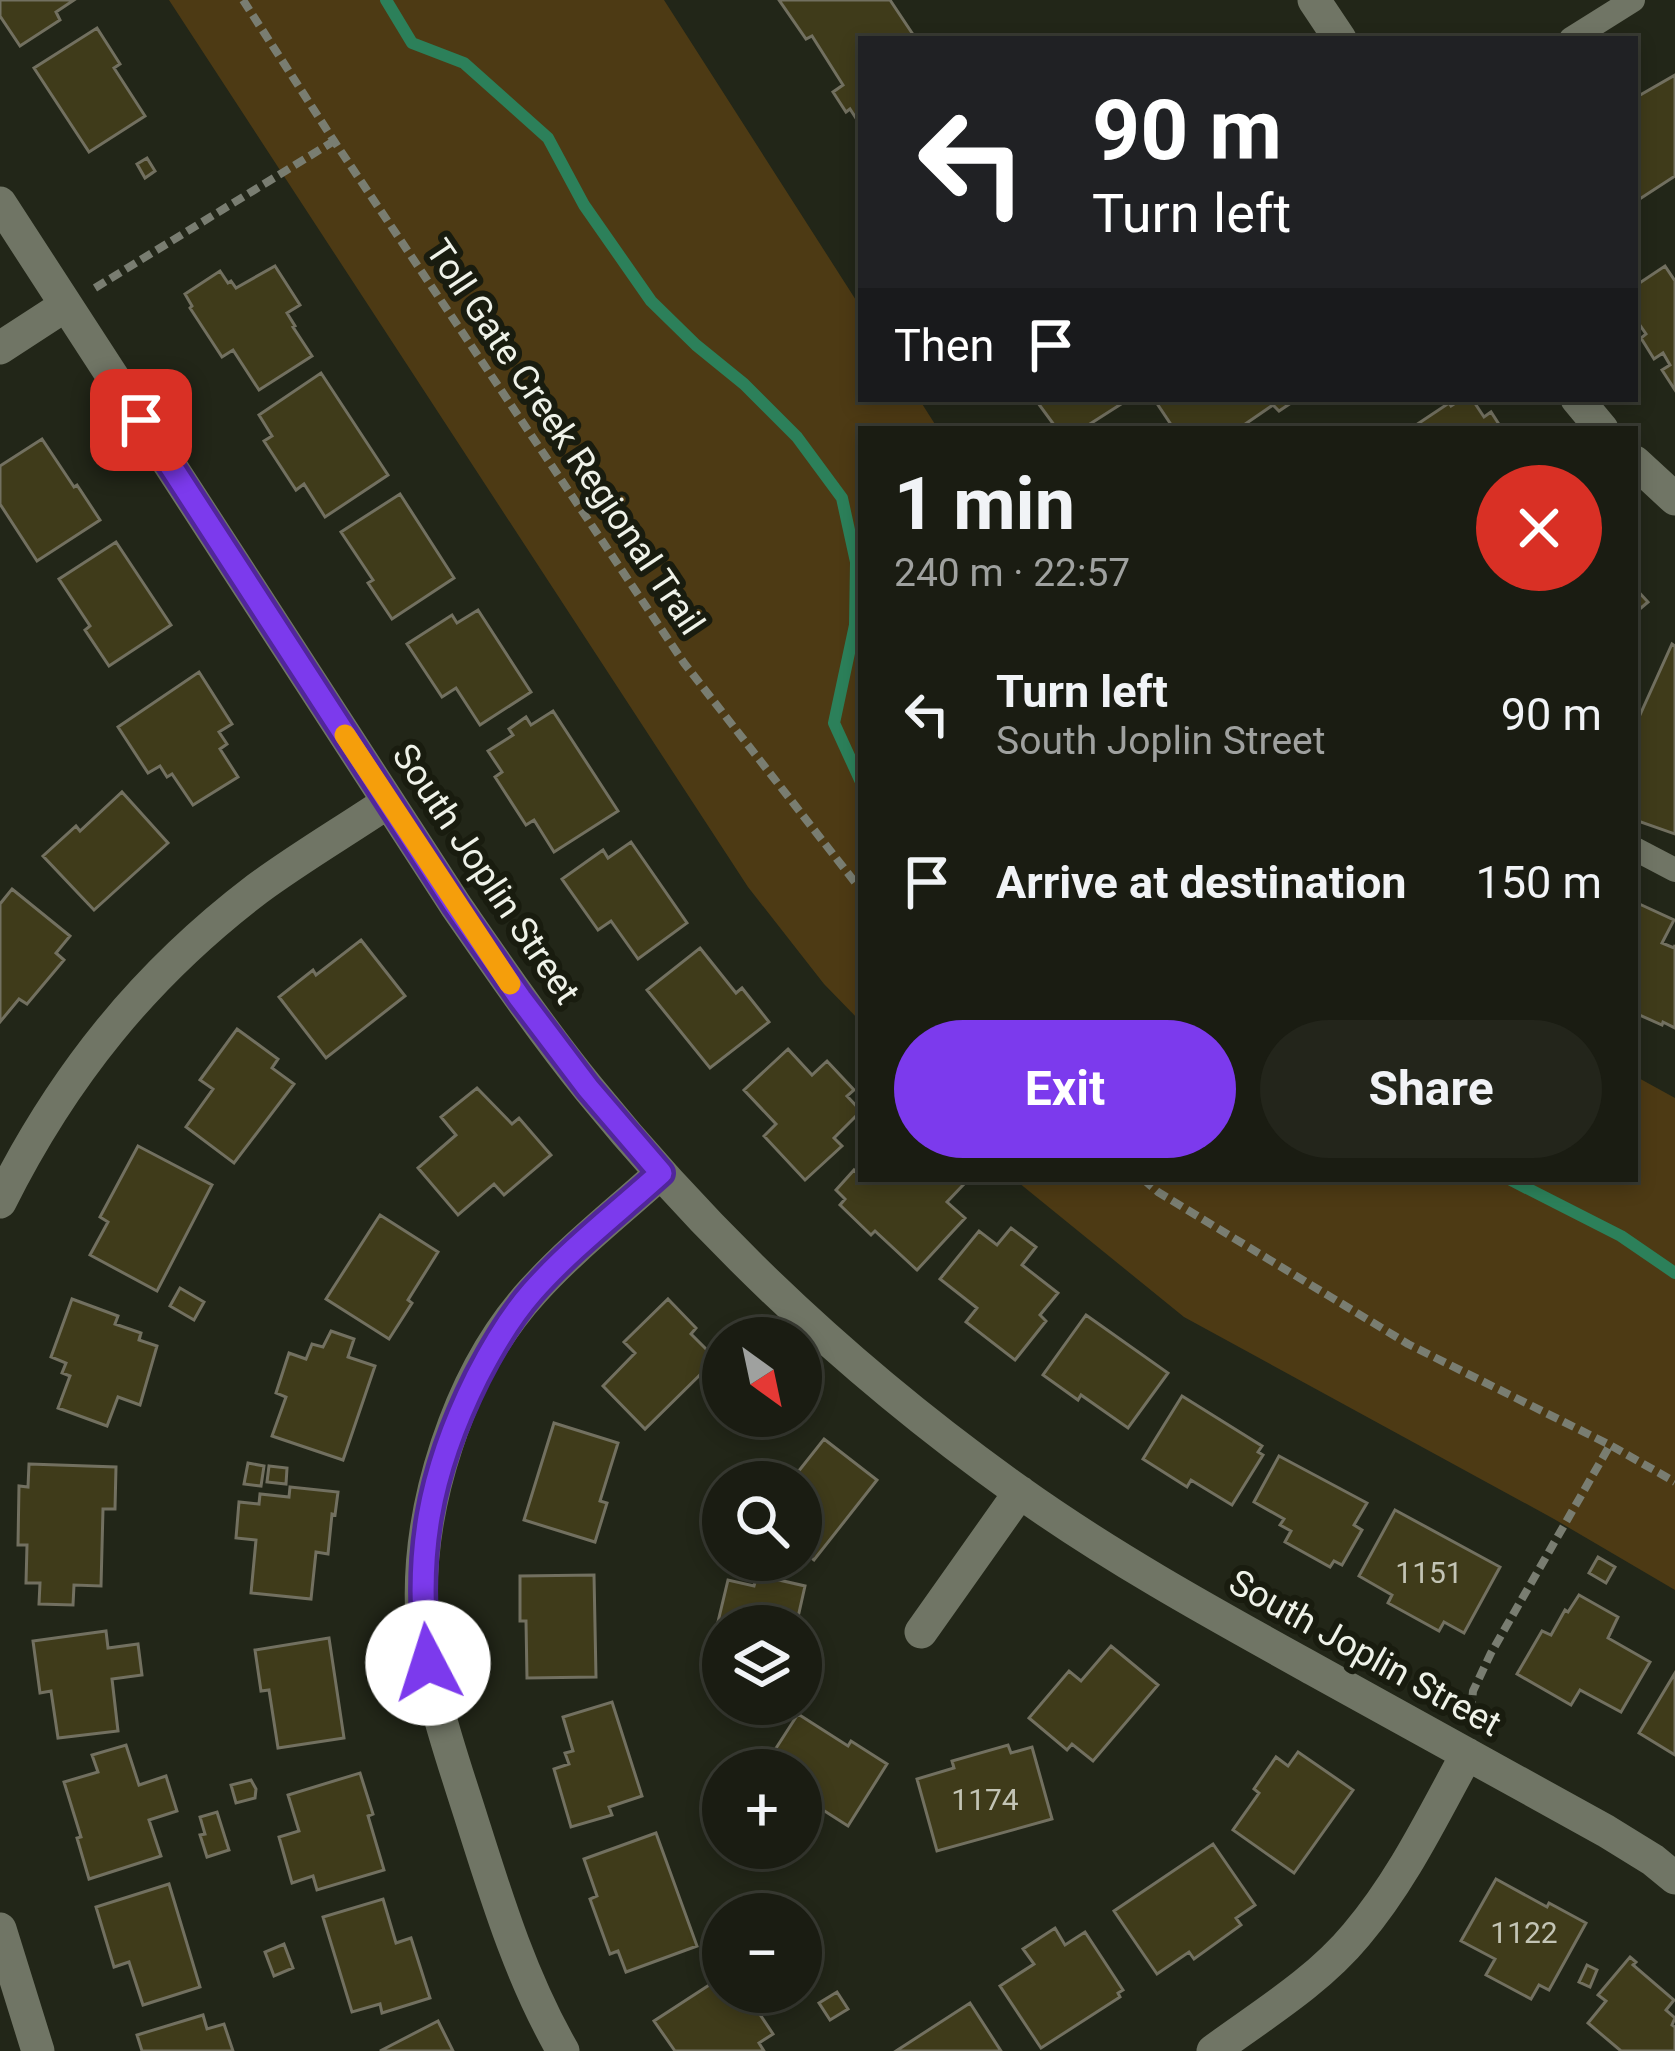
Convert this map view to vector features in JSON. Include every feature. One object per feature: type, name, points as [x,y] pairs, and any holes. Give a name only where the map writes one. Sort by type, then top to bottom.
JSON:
[{"type":"street","points":[[1315,0],[1338,36]]},
{"type":"street","name":"South Joplin Street","points":[[0,203],[520,998],[661,1173],[761,1277],[930,1425],[1120,1559],[1606,1831],[1675,1878]]},
{"type":"street","points":[[0,348],[66,305]]},
{"type":"street","points":[[1580,402],[1600,426]]},
{"type":"street","points":[[1638,465],[1675,499]]},
{"type":"street","points":[[0,1202],[43,1122],[132,1001],[193,941],[259,888],[388,802]]},
{"type":"street","points":[[563,2051],[527,1983],[444,1733],[422,1618],[424,1548],[436,1475],[459,1413],[490,1352],[530,1294],[661,1173]]},
{"type":"street","points":[[921,1632],[1020,1492]]},
{"type":"street","points":[[1213,2051],[1310,1980],[1354,1939],[1390,1892],[1467,1754]]},
{"type":"street","points":[[0,1929],[38,2051]]},
{"type":"lane","points":[[1575,36],[1633,0]]},
{"type":"lane","points":[[1638,851],[1675,870]]},
{"type":"path","name":"Toll Gate Creek Regional Trail","points":[[243,0],[684,663],[858,886]]},
{"type":"path","points":[[66,305],[334,141]]},
{"type":"path","points":[[1146,1182],[1408,1344],[1675,1482]]},
{"type":"path","points":[[1467,1754],[1473,1691],[1490,1653],[1610,1445]]},
{"type":"shaded area","points":[[169,0],[664,0],[858,303],[858,402],[921,402],[936,426],[858,426],[858,1019],[824,984],[748,887]]},
{"type":"shaded area","points":[[1638,1078],[1675,1098],[1675,1590],[1554,1519],[1184,1317],[1018,1182],[1638,1182]]},
{"type":"building","points":[[0,0],[74,0],[56,12],[60,20],[20,46],[0,16]]},
{"type":"building","points":[[779,0],[890,0],[914,36],[858,36],[858,121],[833,92],[843,85],[812,36],[806,39]]},
{"type":"building","points":[[97,28],[120,64],[114,68],[145,116],[89,152],[34,68]]},
{"type":"building","points":[[1675,75],[1675,176],[1638,200],[1638,96]]},
{"type":"building","points":[[147,158],[155,171],[145,178],[137,164]]},
{"type":"building","points":[[275,266],[300,305],[287,313],[312,356],[259,390],[233,350],[222,357],[185,294],[220,271],[236,288]]},
{"type":"building","points":[[1665,266],[1675,281],[1675,390],[1662,370],[1670,365],[1663,353],[1654,359],[1641,338],[1646,334],[1638,322],[1638,284]]},
{"type":"building","points":[[321,373],[388,475],[325,517],[304,484],[296,490],[264,441],[272,436],[259,415]]},
{"type":"building","points":[[1037,402],[1124,402],[1087,426],[1055,426]]},
{"type":"building","points":[[1156,402],[1292,402],[1279,411],[1273,405],[1242,426],[1172,426]]},
{"type":"building","points":[[1474,402],[1484,417],[1491,412],[1500,426],[1414,426],[1451,406]]},
{"type":"building","points":[[42,439],[100,520],[37,561],[0,504],[0,466]]},
{"type":"building","points":[[400,494],[454,578],[392,619],[341,532]]},
{"type":"building","points":[[116,542],[171,625],[109,666],[59,579]]},
{"type":"building","points":[[1638,591],[1648,602],[1638,610]]},
{"type":"building","points":[[478,610],[531,692],[480,725],[456,688],[442,697],[407,644],[452,615],[457,623]]},
{"type":"building","points":[[1672,644],[1675,834],[1638,821],[1638,719]]},
{"type":"building","points":[[199,672],[232,724],[219,732],[227,744],[220,749],[238,777],[193,805],[172,774],[167,777],[160,766],[148,773],[118,727]]},
{"type":"building","points":[[553,711],[618,811],[554,852],[534,820],[526,825],[495,777],[502,772],[488,751],[513,735],[509,729],[526,717],[531,725]]},
{"type":"building","points":[[122,792],[168,843],[94,910],[43,856],[76,826],[80,831]]},
{"type":"building","points":[[631,842],[687,923],[638,959],[611,921],[598,930],[562,879],[603,850],[608,858]]},
{"type":"building","points":[[12,889],[70,936],[56,953],[64,960],[27,1004],[19,999],[0,1022],[0,904]]},
{"type":"building","points":[[1638,903],[1674,920],[1662,943],[1675,945],[1675,1028],[1638,1014]]},
{"type":"building","points":[[361,940],[405,996],[326,1058],[279,997]]},
{"type":"building","points":[[700,948],[736,993],[742,988],[769,1022],[710,1068],[647,990]]},
{"type":"building","points":[[237,1029],[278,1059],[272,1068],[294,1084],[234,1163],[186,1127],[213,1089],[200,1080]]},
{"type":"building","points":[[788,1049],[812,1075],[827,1061],[854,1090],[847,1096],[858,1114],[834,1138],[842,1146],[805,1180],[764,1136],[776,1124],[744,1090]]},
{"type":"building","points":[[477,1088],[512,1124],[519,1118],[551,1155],[504,1195],[494,1184],[458,1215],[418,1168],[456,1135],[441,1117]]},
{"type":"building","points":[[138,1146],[212,1185],[157,1291],[90,1255],[108,1222],[100,1217]]},
{"type":"building","points":[[854,1170],[858,1182],[962,1182],[947,1202],[965,1218],[917,1270],[840,1205],[845,1199],[836,1190]]},
{"type":"building","points":[[380,1215],[438,1252],[389,1339],[326,1299]]},
{"type":"building","points":[[1011,1228],[1036,1247],[1022,1265],[1058,1293],[1040,1315],[1046,1321],[1015,1360],[966,1322],[977,1308],[940,1279],[979,1231],[997,1245]]},
{"type":"building","points":[[180,1288],[204,1302],[194,1320],[170,1306]]},
{"type":"building","points":[[72,1299],[118,1316],[115,1324],[141,1333],[139,1340],[157,1346],[140,1405],[118,1397],[107,1426],[58,1408],[70,1376],[62,1373],[66,1363],[51,1357]]},
{"type":"building","points":[[668,1299],[696,1328],[691,1334],[702,1345],[702,1373],[645,1429],[603,1386],[635,1353],[624,1342]]},
{"type":"building","points":[[1086,1315],[1168,1373],[1128,1428],[1043,1375]]},
{"type":"building","points":[[331,1331],[354,1339],[348,1357],[375,1366],[343,1460],[272,1436],[286,1397],[276,1393],[289,1353],[306,1359],[312,1344],[323,1347]]},
{"type":"building","points":[[1182,1396],[1262,1446],[1258,1452],[1263,1455],[1232,1505],[1191,1480],[1187,1487],[1143,1459]]},
{"type":"building","points":[[554,1423],[618,1443],[600,1501],[607,1503],[595,1542],[524,1520]]},
{"type":"building","points":[[824,1439],[877,1480],[822,1550],[822,1461],[807,1461]]},
{"type":"building","points":[[1279,1456],[1367,1503],[1354,1525],[1362,1530],[1342,1565],[1334,1561],[1330,1567],[1285,1542],[1291,1531],[1280,1525],[1284,1519],[1254,1502]]},
{"type":"building","points":[[248,1463],[264,1466],[261,1486],[244,1484]]},
{"type":"building","points":[[29,1464],[116,1467],[115,1509],[103,1509],[101,1586],[74,1585],[73,1605],[39,1604],[40,1583],[26,1583],[27,1545],[18,1545],[19,1486],[28,1487]]},
{"type":"building","points":[[269,1466],[287,1468],[286,1484],[267,1482]]},
{"type":"building","points":[[290,1487],[338,1492],[328,1554],[316,1552],[311,1599],[251,1593],[256,1540],[236,1538],[239,1502],[259,1504],[260,1494],[289,1497]]},
{"type":"building","points":[[1395,1510],[1500,1567],[1464,1633],[1444,1622],[1439,1631],[1388,1603],[1392,1595],[1359,1576]]},
{"type":"building","points":[[1598,1557],[1615,1567],[1606,1583],[1589,1573]]},
{"type":"building","points":[[594,1575],[596,1677],[527,1678],[520,1576]]},
{"type":"building","points":[[728,1581],[754,1586],[755,1581],[783,1581],[805,1586],[801,1605],[722,1605]]},
{"type":"building","points":[[1579,1595],[1618,1617],[1608,1638],[1650,1662],[1621,1712],[1580,1690],[1571,1705],[1517,1674],[1542,1631],[1551,1635]]},
{"type":"building","points":[[106,1631],[108,1648],[138,1644],[142,1675],[112,1679],[118,1731],[58,1738],[51,1691],[40,1693],[33,1641]]},
{"type":"building","points":[[329,1638],[344,1738],[278,1748],[269,1690],[261,1691],[255,1650]]},
{"type":"building","points":[[1111,1646],[1158,1685],[1093,1761],[1072,1744],[1067,1750],[1029,1718],[1069,1671],[1081,1681]]},
{"type":"building","points":[[1675,1673],[1675,1755],[1639,1733]]},
{"type":"building","points":[[612,1702],[642,1796],[609,1807],[612,1815],[571,1827],[554,1769],[569,1764],[565,1753],[573,1751],[563,1717]]},
{"type":"building","points":[[791,1725],[815,1725],[887,1764],[848,1826],[822,1809],[822,1749],[776,1749]]},
{"type":"building","points":[[126,1745],[139,1785],[166,1776],[177,1811],[149,1820],[161,1856],[89,1879],[64,1782],[98,1772],[92,1755]]},
{"type":"building","points":[[1008,1745],[1011,1753],[1032,1747],[1052,1819],[937,1851],[917,1779],[954,1768],[952,1761]]},
{"type":"building","points":[[1298,1752],[1353,1790],[1294,1873],[1233,1830],[1259,1793],[1254,1789],[1276,1757],[1288,1766]]},
{"type":"building","points":[[360,1773],[384,1870],[317,1890],[313,1876],[292,1883],[279,1837],[299,1831],[288,1795]]},
{"type":"building","points":[[251,1780],[255,1798],[236,1803],[231,1785]]},
{"type":"building","points":[[217,1812],[229,1850],[207,1857],[200,1817]]},
{"type":"building","points":[[656,1833],[697,1946],[626,1972],[618,1951],[610,1954],[590,1899],[597,1896],[584,1859]]},
{"type":"building","points":[[1213,1844],[1255,1905],[1236,1918],[1241,1925],[1194,1959],[1189,1952],[1157,1974],[1114,1911]]},
{"type":"building","points":[[1496,1879],[1586,1923],[1549,1990],[1539,1985],[1531,1999],[1486,1975],[1495,1959],[1461,1941]]},
{"type":"building","points":[[169,1884],[200,1987],[143,2005],[129,1962],[114,1967],[96,1907]]},
{"type":"building","points":[[383,1899],[396,1943],[411,1938],[430,1998],[382,2013],[380,2004],[352,2012],[323,1917]]},
{"type":"building","points":[[1055,1928],[1065,1945],[1085,1932],[1123,1990],[1120,1997],[1041,2048],[1000,1986],[1034,1964],[1023,1949]]},
{"type":"building","points":[[284,1944],[293,1968],[274,1976],[265,1952]]},
{"type":"building","points":[[1630,1957],[1636,1962],[1633,1965],[1674,2000],[1666,2010],[1675,2018],[1675,2051],[1621,2051],[1588,2023],[1606,2001],[1598,1995]]},
{"type":"building","points":[[1587,1965],[1597,1970],[1590,1987],[1579,1982]]},
{"type":"building","points":[[702,1990],[702,2013],[759,2013],[773,2034],[759,2043],[764,2051],[675,2051],[654,2021]]},
{"type":"building","points":[[837,1992],[848,2009],[830,2020],[822,2001]]},
{"type":"building","points":[[970,2003],[1001,2051],[896,2051]]},
{"type":"building","points":[[203,2015],[207,2029],[224,2024],[233,2051],[142,2051],[137,2035]]},
{"type":"building","points":[[438,2021],[453,2051],[380,2051]]},
{"type":"waterway","points":[[386,0],[412,43],[464,63],[548,138],[584,205],[651,301],[797,437],[842,498],[856,562],[855,625],[834,723],[858,775]]},
{"type":"waterway","points":[[1515,1182],[1621,1236],[1675,1273]]},
{"type":"slow traffic","points":[[345,735],[510,984]]},
{"type":"route","points":[[141,420],[456,906],[588,1088],[661,1173],[530,1294],[490,1352],[459,1413],[436,1475],[424,1548],[422,1618],[428,1663]]}]
